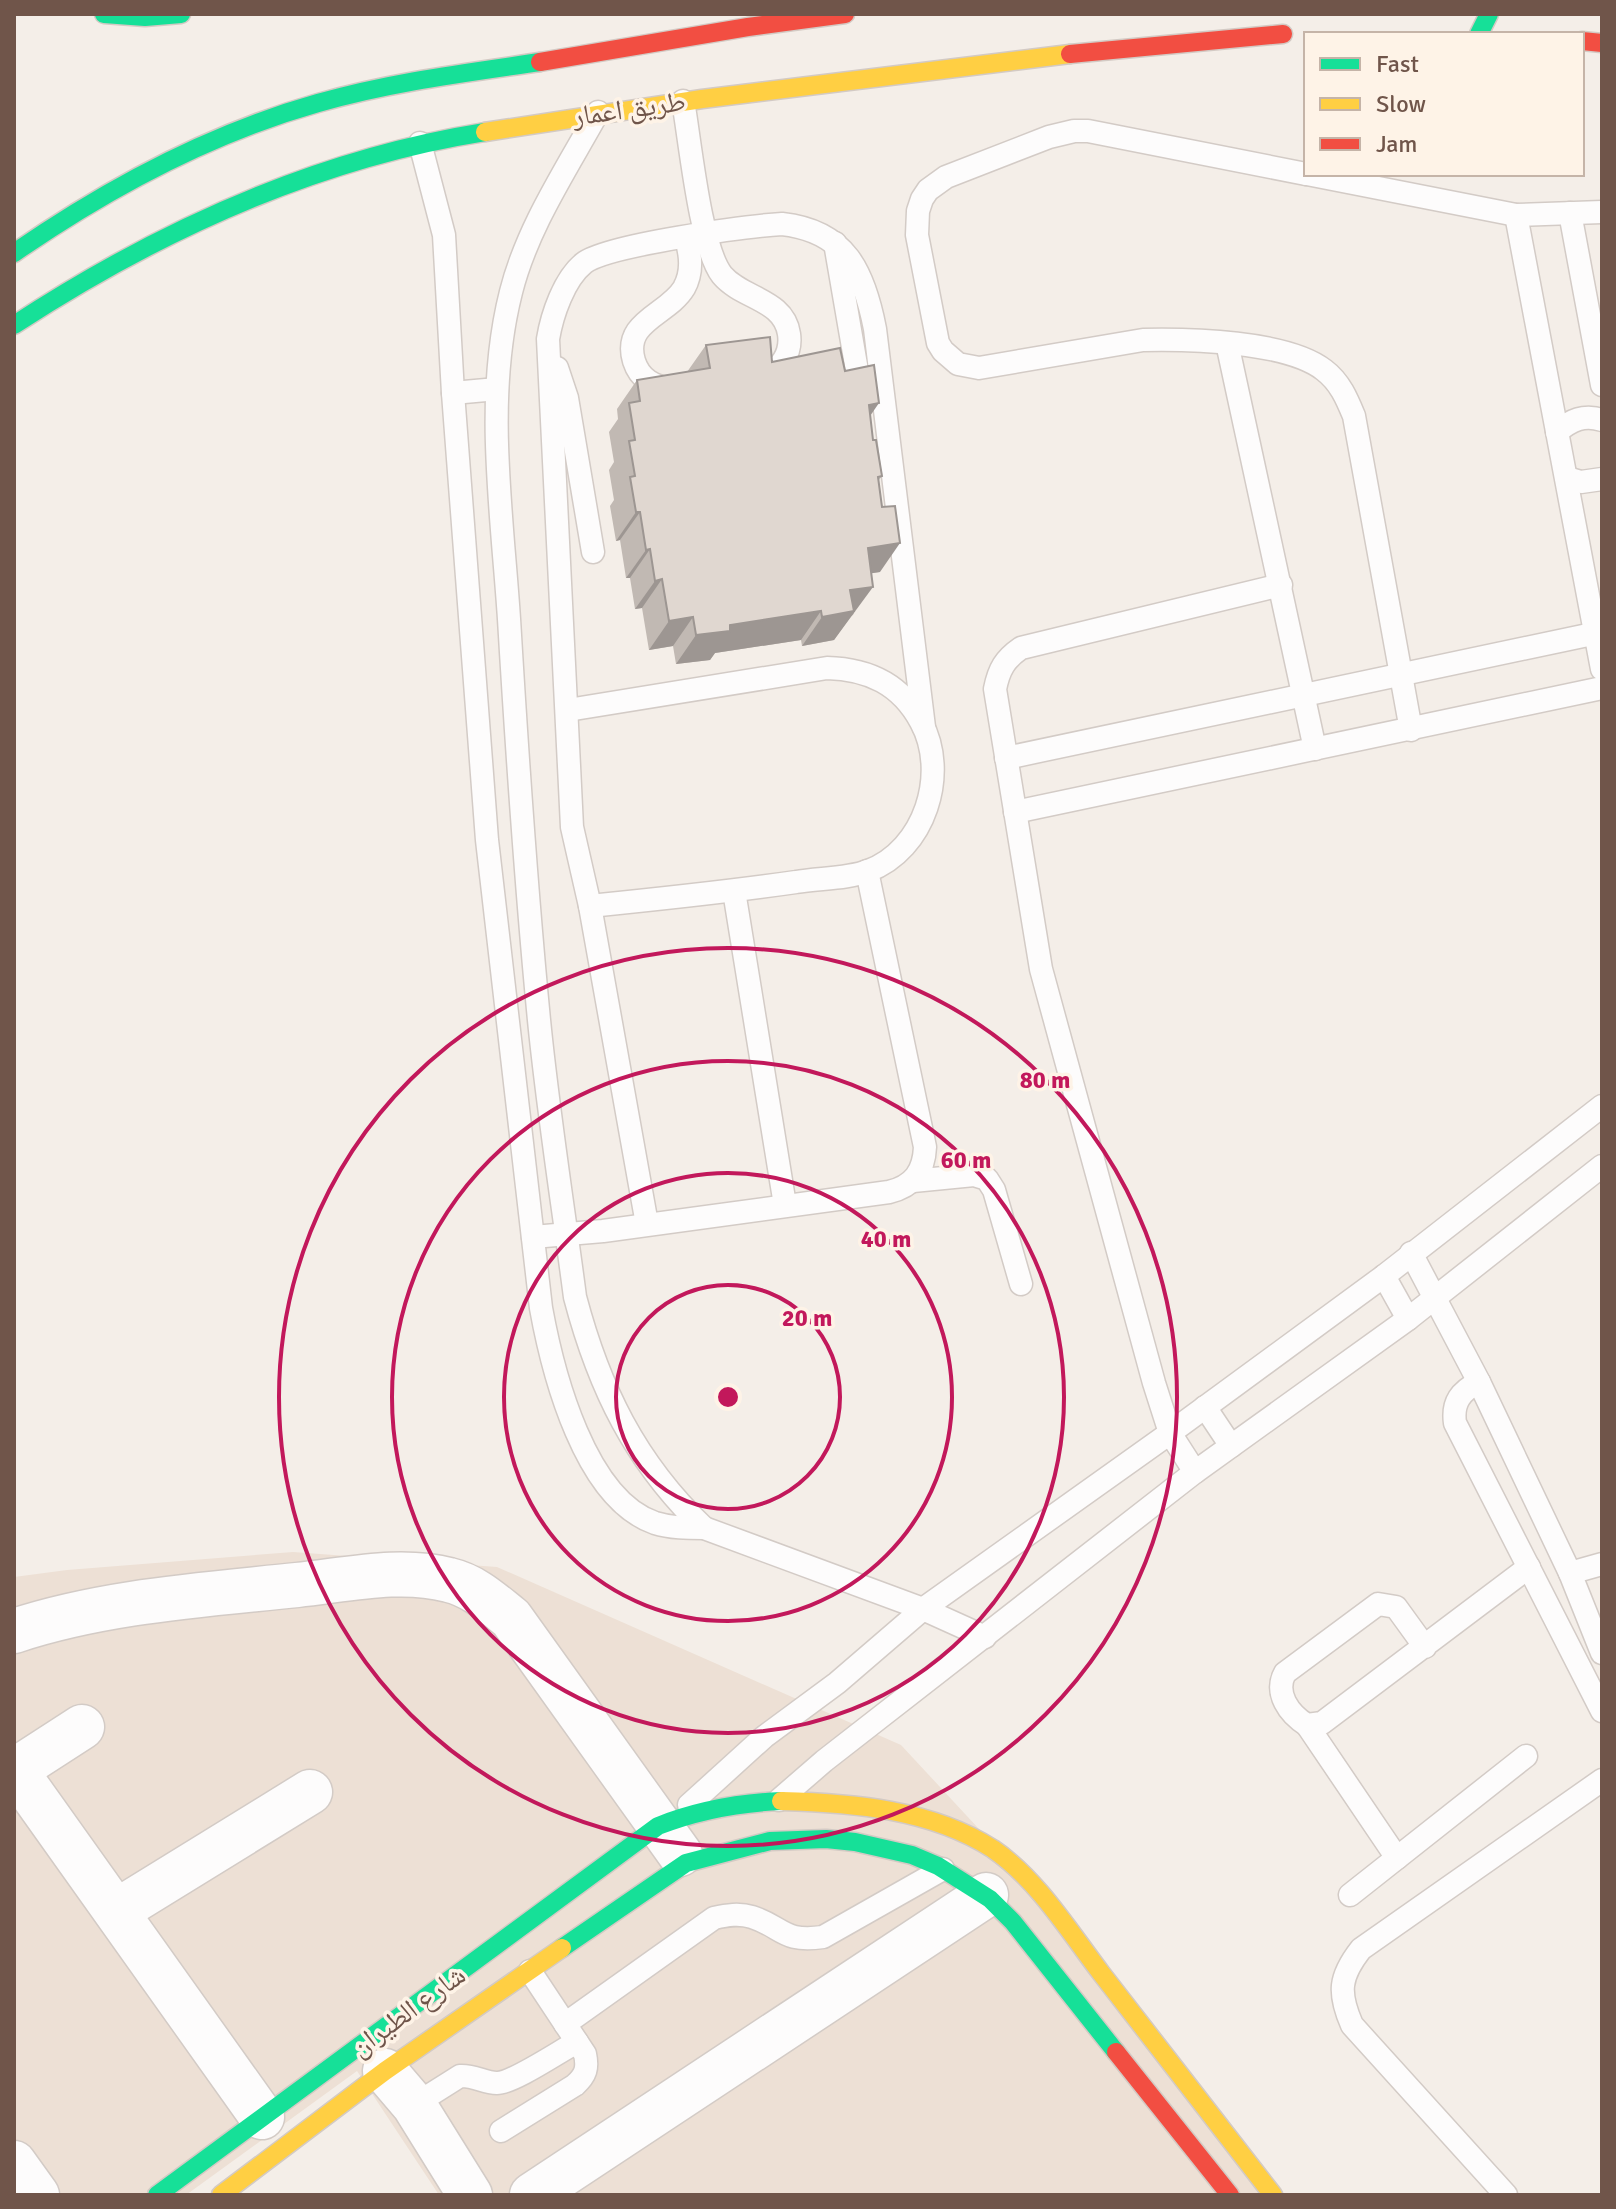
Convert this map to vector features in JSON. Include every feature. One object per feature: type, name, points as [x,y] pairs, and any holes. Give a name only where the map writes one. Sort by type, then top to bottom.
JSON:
[{"type":"main road","points":[[104,14],[145,17],[181,14]]},
{"type":"main road","points":[[14,253],[101,196],[175,158],[249,124],[320,102],[403,84],[845,14]]},
{"type":"main road","points":[[1273,14],[1283,34],[1298,52]]},
{"type":"main road","points":[[1480,32],[1489,14]]},
{"type":"main road","name":"طريق اعمار","points":[[14,325],[64,291],[136,252],[264,192],[373,155],[420,143],[598,112],[683,101],[1068,54],[1283,34]]},
{"type":"main road","points":[[666,1822],[716,1808],[776,1803],[879,1807],[930,1820],[990,1847],[1018,1870],[1048,1904],[1273,2195]]},
{"type":"main road","name":"شارع الطيران","points":[[157,2195],[666,1822]]},
{"type":"main road","name":"شارع الطيران","points":[[221,2195],[385,2071],[686,1863],[757,1843],[815,1839],[860,1843],[903,1853],[943,1869],[986,1895],[1013,1922],[1230,2195]]},
{"type":"street","points":[[14,1631],[100,1610],[160,1600],[400,1574],[448,1580],[477,1590],[511,1618],[666,1822],[686,1863]]},
{"type":"street","points":[[82,1727],[15,1771],[262,2117]]},
{"type":"street","points":[[117,1911],[310,1792]]},
{"type":"street","points":[[532,2195],[986,1895]]},
{"type":"street","points":[[385,2071],[414,2105],[470,2195]]},
{"type":"street","points":[[14,2163],[37,2195]]},
{"type":"lane","points":[[683,101],[696,237],[691,263],[684,288],[675,299],[641,324],[632,344],[636,368],[643,377],[653,385],[689,392]]},
{"type":"lane","points":[[598,112],[528,240],[511,292],[502,336],[497,389],[498,457],[520,801],[539,1023],[575,1297],[586,1340],[603,1382],[638,1452],[670,1494],[704,1528]]},
{"type":"lane","points":[[1304,173],[1088,131],[1074,131],[1049,137],[946,177],[928,190],[918,211],[917,235],[935,333],[943,351],[958,364],[979,368],[1143,340],[1196,339],[1306,359],[1324,370],[1337,383],[1354,416],[1411,730]]},
{"type":"lane","points":[[420,143],[444,235],[485,803],[533,1237],[550,1358],[565,1403],[584,1447],[612,1493],[631,1510],[653,1523],[678,1528],[704,1528],[923,1609],[985,1637]]},
{"type":"lane","points":[[1317,176],[1516,215],[1602,212]]},
{"type":"lane","points":[[1570,213],[1602,385]]},
{"type":"lane","points":[[1516,215],[1598,633],[1602,669]]},
{"type":"lane","points":[[590,906],[734,891],[867,871],[887,860],[904,845],[918,827],[928,806],[933,766],[924,727],[875,329],[862,276],[851,258],[835,243],[800,226],[782,224],[617,250],[582,264],[554,310],[548,339],[572,827],[590,906],[647,1224]]},
{"type":"lane","points":[[696,237],[723,277],[735,288],[775,308],[784,319],[789,333],[789,347],[784,361],[775,372],[751,384]]},
{"type":"lane","points":[[835,243],[860,388]]},
{"type":"lane","points":[[1227,343],[1315,749]]},
{"type":"lane","points":[[548,353],[567,398],[593,552]]},
{"type":"lane","points":[[453,393],[497,389]]},
{"type":"lane","points":[[1557,432],[1581,418],[1602,420]]},
{"type":"lane","points":[[1567,478],[1581,482],[1602,479]]},
{"type":"lane","points":[[1195,1472],[1170,1433],[1154,1383],[1041,969],[995,689],[998,672],[1007,658],[1021,648],[1281,585]]},
{"type":"lane","points":[[1006,758],[1598,633]]},
{"type":"lane","points":[[568,710],[827,668],[846,669],[885,681],[901,693],[924,727]]},
{"type":"lane","points":[[1015,812],[1602,688]]},
{"type":"lane","points":[[485,803],[520,801]]},
{"type":"lane","points":[[533,1237],[889,1192],[913,1181],[921,1171],[925,1147],[867,871]]},
{"type":"lane","points":[[734,891],[785,1205]]},
{"type":"lane","points":[[666,1822],[764,1737],[837,1683],[923,1609],[1384,1276],[1602,1106]]},
{"type":"lane","points":[[776,1803],[824,1761],[1195,1472],[1408,1319],[1602,1166]]},
{"type":"lane","points":[[913,1181],[974,1175],[987,1179],[994,1190],[1021,1284]]},
{"type":"lane","points":[[1411,1253],[1479,1382],[1570,1573],[1602,1653]]},
{"type":"lane","points":[[1384,1276],[1408,1319]]},
{"type":"lane","points":[[1479,1382],[1461,1393],[1456,1402],[1455,1423],[1602,1711]]},
{"type":"lane","points":[[1205,1407],[1231,1446]]},
{"type":"lane","points":[[1570,1573],[1602,1564]]},
{"type":"lane","points":[[1307,1725],[1322,1723],[1529,1567]]},
{"type":"lane","points":[[1397,1858],[1307,1725],[1282,1699],[1281,1680],[1285,1673],[1374,1606],[1385,1604],[1396,1607],[1425,1647]]},
{"type":"lane","points":[[1350,1895],[1526,1756]]},
{"type":"lane","points":[[1506,2195],[1352,2025],[1343,2004],[1342,1984],[1349,1965],[1361,1949],[1602,1780]]},
{"type":"lane","points":[[414,2105],[460,2076],[469,2075],[487,2082],[502,2083],[571,2033],[714,1918],[733,1914],[753,1917],[786,1936],[805,1940],[823,1937],[943,1869]]},
{"type":"lane","points":[[501,2131],[584,2077],[587,2065],[585,2054],[530,1971]]},
{"type":"shaded area","points":[[293,1552],[497,1567],[901,1745],[1110,1970],[1284,2195],[439,2195],[357,2071],[186,2195],[14,2195],[14,1577]]},
{"type":"building","points":[[770,337],[772,362],[840,348],[845,371],[874,365],[879,403],[869,405],[882,476],[878,477],[882,507],[895,506],[900,543],[868,548],[873,587],[850,590],[854,611],[822,617],[821,611],[730,625],[730,631],[696,635],[693,617],[669,621],[662,579],[655,581],[650,549],[646,550],[630,477],[635,476],[629,441],[635,440],[629,403],[640,401],[637,380],[710,368],[706,345]]},
{"type":"traffic: fast","points":[[104,14],[145,17],[181,14]]},
{"type":"traffic: fast","points":[[1480,32],[1489,14]]},
{"type":"traffic: fast","points":[[14,253],[122,185],[237,130],[318,103],[373,89],[540,62]]},
{"type":"traffic: fast","points":[[14,325],[124,259],[239,203],[360,160],[485,132]]},
{"type":"traffic: fast","points":[[157,2195],[658,1826],[718,1808],[781,1801]]},
{"type":"traffic: fast","points":[[562,1948],[686,1863],[770,1841],[826,1839],[855,1842],[912,1855],[938,1866],[990,1899],[1013,1922],[1116,2052]]},
{"type":"traffic: slow","points":[[485,132],[702,99],[1070,54]]},
{"type":"traffic: slow","points":[[781,1801],[863,1807],[917,1817],[969,1836],[1009,1861],[1052,1906],[1273,2195]]},
{"type":"traffic: slow","points":[[221,2195],[385,2071],[562,1948]]},
{"type":"traffic: jam","points":[[540,62],[845,14]]},
{"type":"traffic: jam","points":[[1070,54],[1283,34]]},
{"type":"traffic: jam","points":[[1584,41],[1602,43]]},
{"type":"traffic: jam","points":[[1116,2052],[1230,2195]]}]
